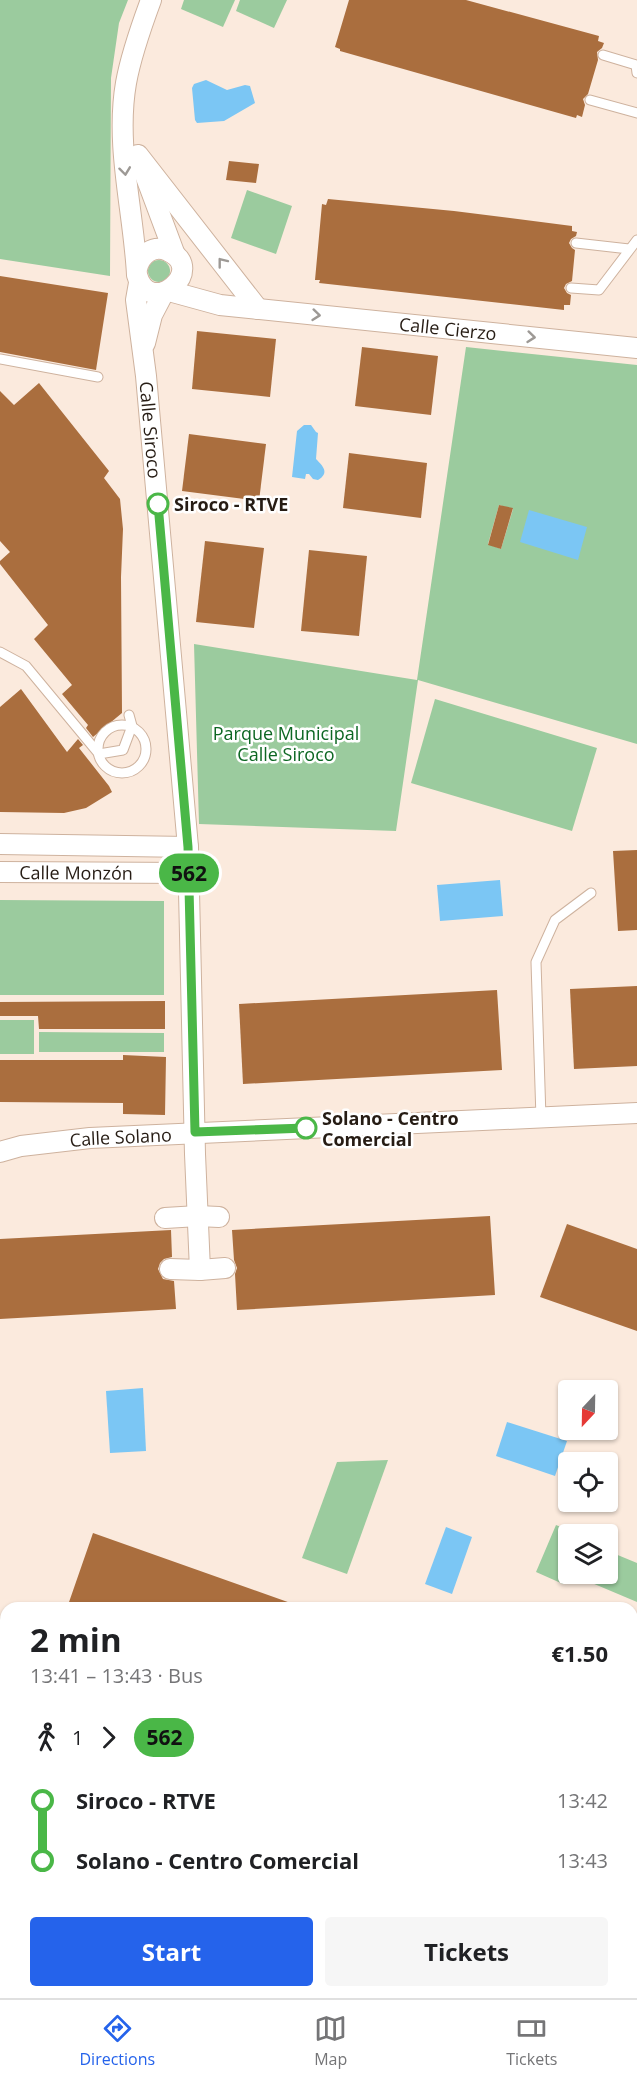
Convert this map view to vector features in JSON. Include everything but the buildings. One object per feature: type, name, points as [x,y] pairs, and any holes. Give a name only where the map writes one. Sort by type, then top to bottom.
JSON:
[{"type":"street","name":"Calle Siroco","points":[[151,0],[138,35],[125,84],[124,161],[138,276],[136,300],[143,352],[188,847],[200,1270]]},
{"type":"street","name":"Calle Siroco","points":[[124,113],[175,255]]},
{"type":"street","points":[[138,155],[258,309]]},
{"type":"street","points":[[155,249],[169,251],[175,255],[181,266],[180,278],[174,288],[166,292],[150,291],[138,276],[142,256],[155,249]]},
{"type":"street","name":"Calle Siroco","points":[[143,352],[152,315],[166,292]]},
{"type":"street","name":"Calle Cierzo","points":[[166,292],[220,305],[637,348]]},
{"type":"street","name":"Calle Monzón","points":[[0,844],[188,847]]},
{"type":"street","name":"Calle Monzón","points":[[0,872],[189,873]]},
{"type":"street","name":"Calle Solano","points":[[0,1152],[21,1146],[90,1138],[637,1113]]},
{"type":"street","points":[[165,1218],[219,1217]]},
{"type":"street","points":[[170,1269],[225,1268]]},
{"type":"lane","points":[[603,56],[636,65],[637,73]]},
{"type":"lane","points":[[590,100],[637,114]]},
{"type":"lane","points":[[571,288],[599,291],[637,240]]},
{"type":"lane","points":[[576,243],[629,249]]},
{"type":"lane","points":[[0,359],[98,377]]},
{"type":"lane","points":[[0,652],[26,666],[99,754],[102,762],[114,772],[131,772],[138,768],[143,761],[147,745],[139,731],[132,726],[117,725],[110,728],[100,739],[99,754]]},
{"type":"lane","points":[[99,754],[123,750],[132,726],[129,715]]},
{"type":"lane","points":[[541,1118],[536,962],[555,920],[591,893]]},
{"type":"green space","points":[[0,0],[128,0],[119,23],[111,78],[110,276],[0,259]]},
{"type":"green space","points":[[184,0],[235,0],[223,27],[181,9]]},
{"type":"green space","points":[[240,0],[287,0],[274,28],[236,11]]},
{"type":"green space","points":[[247,190],[292,206],[276,254],[231,238]]},
{"type":"green space","points":[[159,260],[167,263],[170,271],[167,279],[159,282],[151,279],[148,271],[151,263]]},
{"type":"green space","name":"Parque Municipal Calle Siroco","points":[[466,347],[637,365],[637,744],[418,680],[396,831],[199,824],[194,644],[417,680]],"holes":[[[499,505],[513,509],[501,549],[488,544]]]},
{"type":"green space","points":[[435,699],[597,748],[572,831],[411,783]]},
{"type":"green space","points":[[0,900],[164,901],[164,995],[0,995]]},
{"type":"green space","points":[[0,1020],[34,1020],[34,1054],[0,1054]]},
{"type":"green space","points":[[39,1032],[164,1033],[164,1052],[39,1052]]},
{"type":"green space","points":[[388,1460],[347,1574],[302,1558],[337,1462]]},
{"type":"green space","points":[[556,1525],[558,1526],[558,1582],[536,1572]]},
{"type":"green space","points":[[618,1555],[637,1563],[637,1602],[594,1584],[618,1584]]},
{"type":"water","points":[[206,80],[227,90],[245,85],[250,86],[255,103],[224,121],[197,123],[192,88],[194,84]]},
{"type":"water","points":[[304,425],[311,425],[318,433],[316,459],[323,467],[324,475],[318,480],[313,479],[309,474],[306,474],[305,479],[292,477],[297,431]]},
{"type":"water","points":[[529,510],[587,527],[578,560],[520,542]]},
{"type":"water","points":[[500,880],[503,916],[440,921],[437,885]]},
{"type":"water","points":[[143,1388],[146,1451],[110,1453],[106,1391]]},
{"type":"water","points":[[507,1422],[567,1441],[563,1452],[558,1452],[558,1467],[555,1476],[496,1456]]},
{"type":"water","points":[[446,1527],[472,1537],[452,1594],[425,1584]]},
{"type":"bus line","name":"562","points":[[158,504],[188,847],[195,1132],[306,1128]]},
{"type":"place","name":"Siroco - RTVE","points":[[158,504]]},
{"type":"place","name":"Solano - Centro Comercial","points":[[306,1128]]}]
